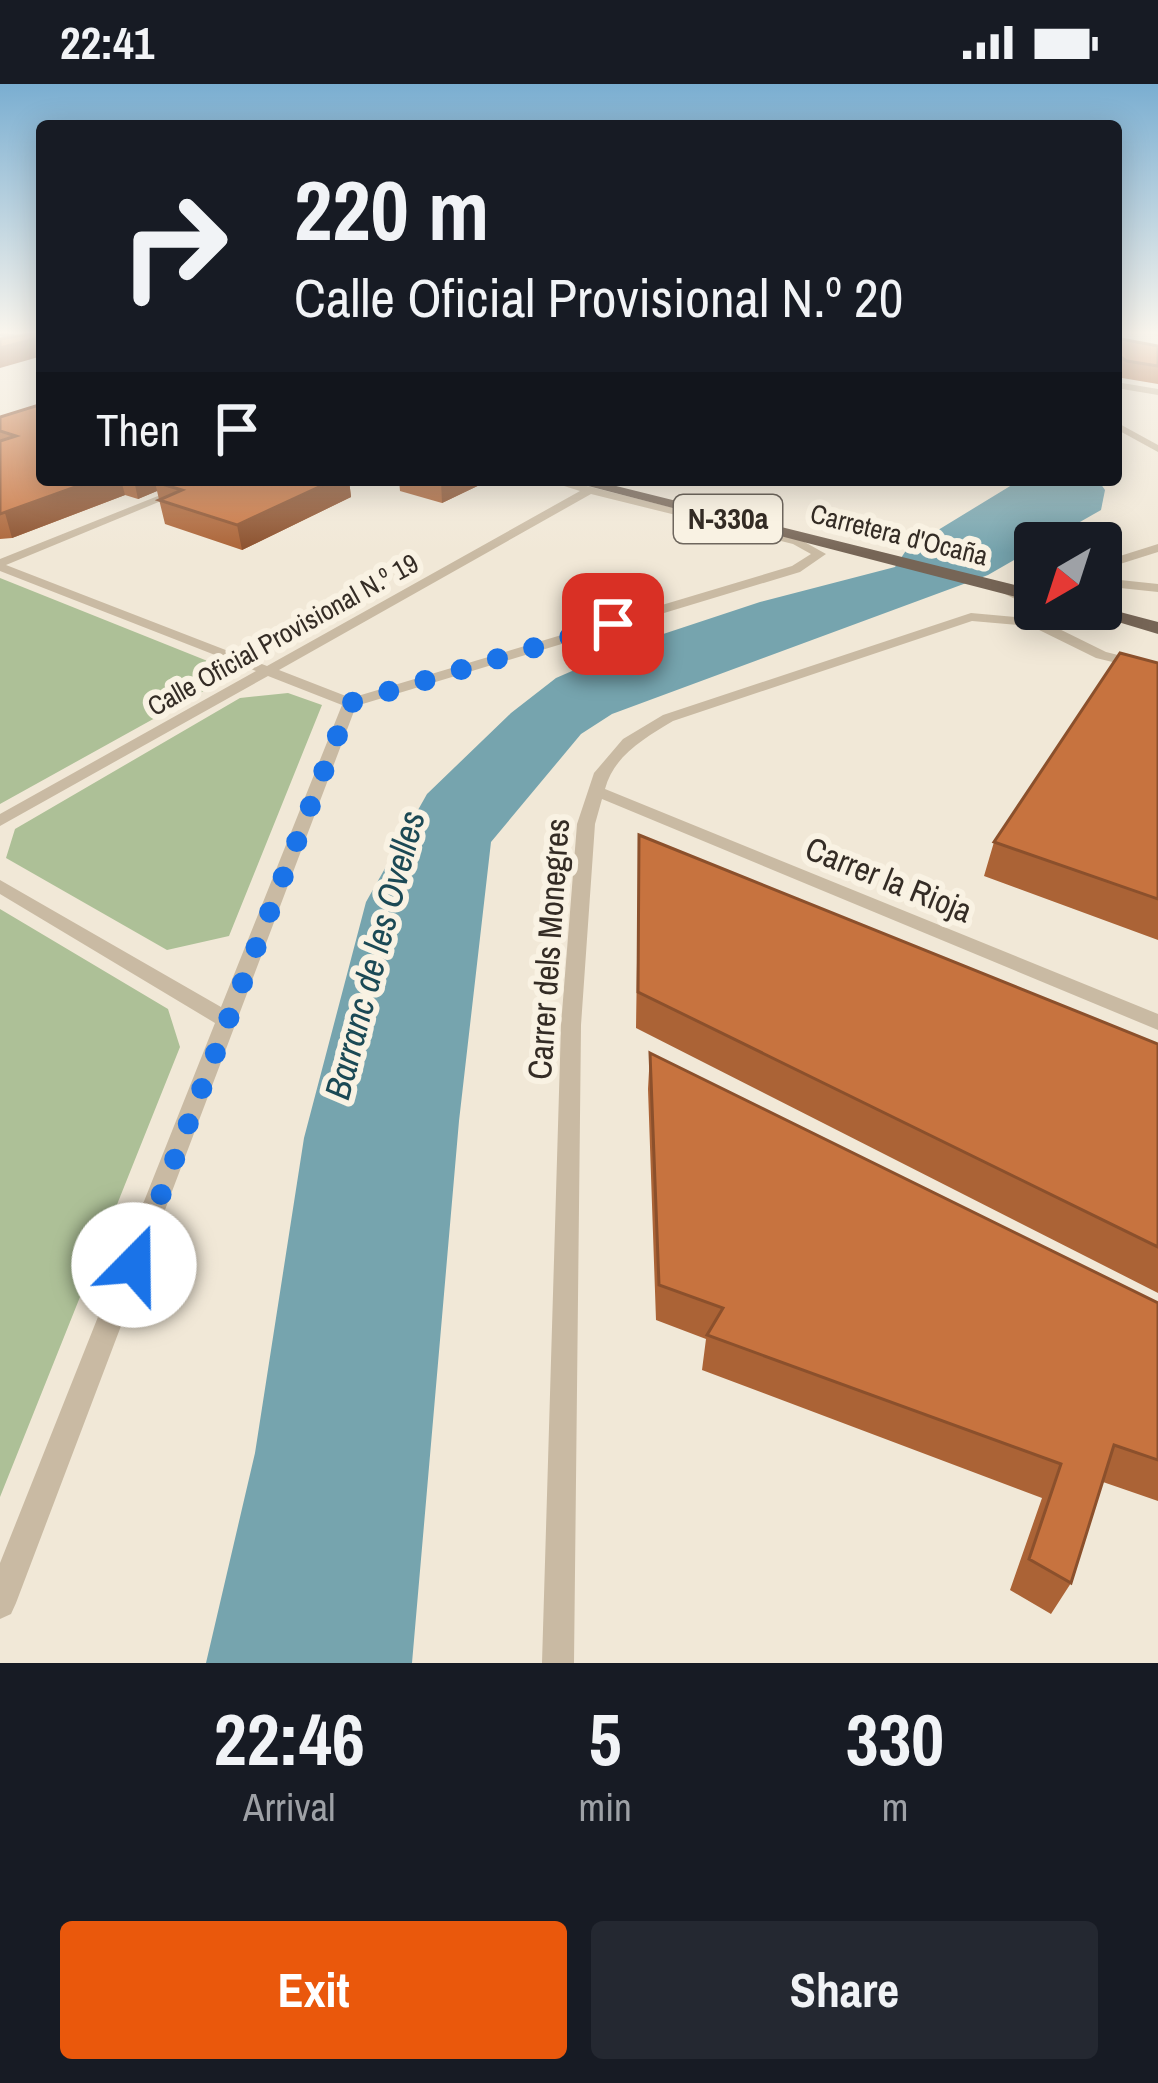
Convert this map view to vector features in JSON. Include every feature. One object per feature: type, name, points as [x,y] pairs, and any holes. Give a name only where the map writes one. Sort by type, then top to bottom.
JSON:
[{"type":"main road","name":"Carretera d'Ocaña","points":[[596,486],[1014,591]]},
{"type":"main road","points":[[1122,616],[1158,624]]},
{"type":"street","points":[[1122,428],[1158,449]]},
{"type":"street","points":[[0,565],[192,486]]},
{"type":"street","name":"Calle Oficial Provisional N.º 19","points":[[0,821],[266,672],[579,486]]},
{"type":"street","name":"Carretera d'Ocaña","points":[[350,703],[796,569],[820,554],[797,542],[595,486]]},
{"type":"street","points":[[1122,560],[1155,550]]},
{"type":"street","points":[[1155,550],[1145,561],[1146,572],[1158,584]]},
{"type":"street","points":[[0,565],[350,703],[0,1604]]},
{"type":"street","points":[[1122,583],[1158,584]]},
{"type":"street","name":"Carrer dels Monegres","points":[[558,1663],[571,1025],[586,824],[601,776],[628,742],[668,718],[953,621],[1015,617],[1101,655],[1158,669]]},
{"type":"street","name":"Carretera d'Ocaña","points":[[1060,630],[1067,637]]},
{"type":"street","name":"Carrer la Rioja","points":[[596,791],[1158,1022]]},
{"type":"street","points":[[0,886],[228,1021]]},
{"type":"green space","points":[[0,578],[220,666],[220,682],[0,804]]},
{"type":"green space","points":[[288,693],[322,705],[229,936],[167,950],[6,858],[15,829],[240,698]]},
{"type":"green space","points":[[0,909],[168,1009],[180,1047],[0,1497]]},
{"type":"water","name":"Barranc de les Ovelles","points":[[1010,486],[1102,486],[1105,490],[1101,510],[1080,522],[1014,522],[1014,560],[988,575],[612,714],[581,734],[491,842],[459,1121],[412,1663],[206,1663],[255,1453],[304,1138],[366,902],[427,794],[511,713],[556,678],[636,643],[760,602],[895,567],[907,549]]},
{"type":"building","points":[[36,406],[36,486],[78,486],[0,514],[0,441],[16,436],[0,431],[0,417]]},
{"type":"building","points":[[168,486],[321,486],[237,525],[159,500],[182,490]]},
{"type":"building","points":[[1120,653],[1158,663],[1158,899],[994,842]]},
{"type":"building","points":[[639,835],[1158,1044],[1158,1247],[638,992]]},
{"type":"building","points":[[650,1053],[1158,1303],[1158,1460],[1114,1445],[1071,1583],[1029,1559],[1061,1464],[707,1335],[723,1308],[659,1285]]},
{"type":"route","points":[[134,1265],[350,703],[613,624]]}]
